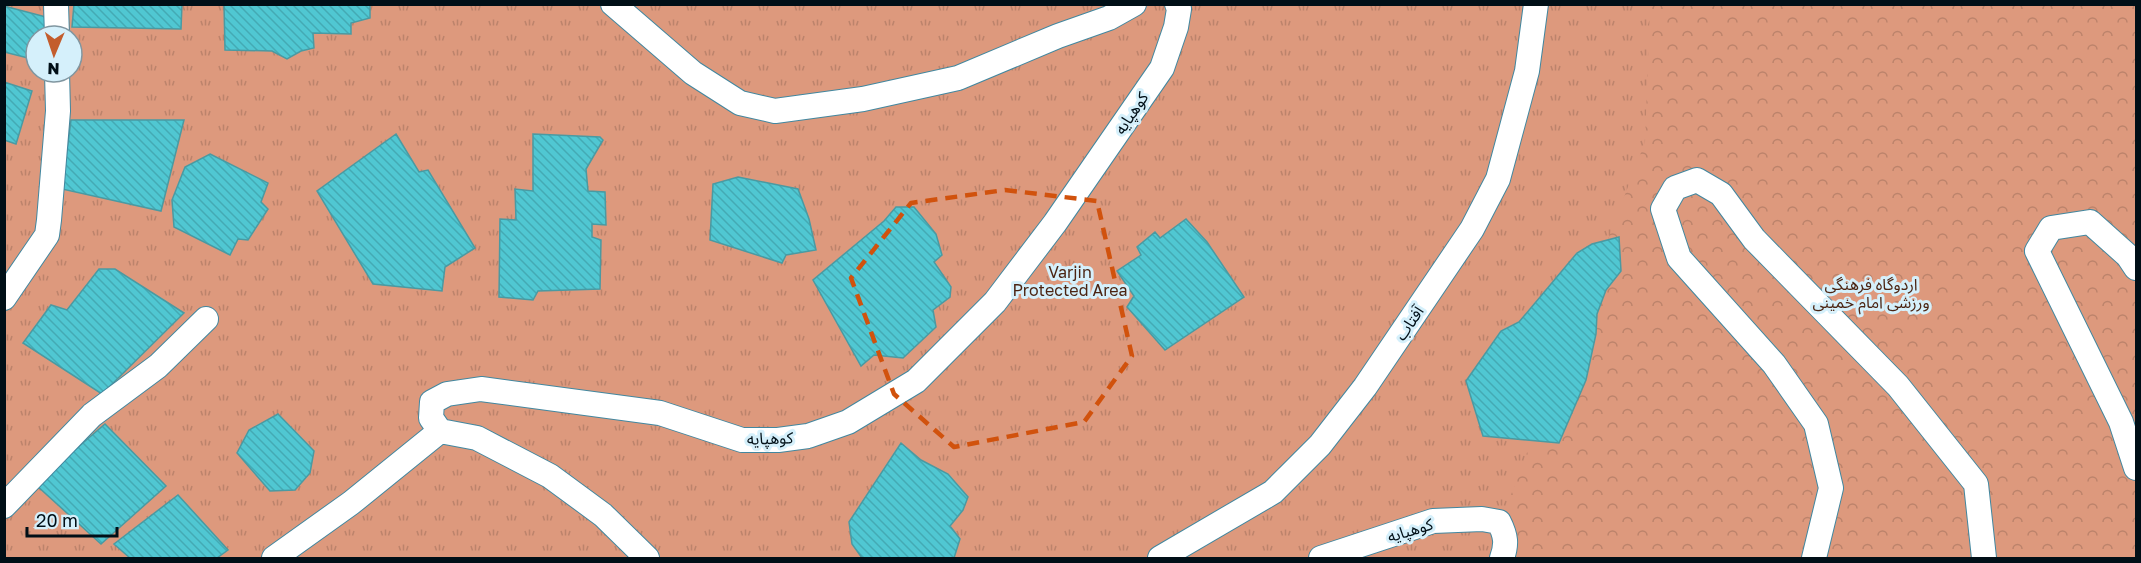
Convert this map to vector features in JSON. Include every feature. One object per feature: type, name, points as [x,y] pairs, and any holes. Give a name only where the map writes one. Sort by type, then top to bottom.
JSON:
[{"type":"street","points":[[56,4],[57,24]]},
{"type":"street","points":[[613,4],[693,73],[740,103],[775,111],[863,99],[958,78],[1058,36],[1109,18],[1134,4]]},
{"type":"street","name":"کوهپایه","points":[[440,431],[431,418],[432,402],[447,394],[481,389],[660,413],[742,440],[777,440],[808,436],[848,422],[916,381],[995,302],[1055,223],[1162,68],[1176,27],[1179,9],[1177,4]]},
{"type":"street","name":"آفتاب","points":[[1160,558],[1273,492],[1320,445],[1365,387],[1472,229],[1498,179],[1527,71],[1536,4]]},
{"type":"street","points":[[4,298],[46,235],[50,220],[58,111],[57,84]]},
{"type":"street","points":[[1814,558],[1831,488],[1816,424],[1774,364],[1679,258],[1669,232],[1664,209],[1671,195],[1675,188],[1697,180],[1721,194],[1754,239],[1898,386],[1976,484],[1984,558]]},
{"type":"street","points":[[2136,268],[2128,256],[2090,222],[2050,228],[2037,251],[2121,422],[2136,468]]},
{"type":"street","points":[[4,506],[92,415],[158,366],[206,319]]},
{"type":"street","points":[[274,558],[351,503],[440,431],[477,438],[550,476],[603,515],[647,558]]},
{"type":"street","name":"کوهپایه","points":[[1321,558],[1433,521],[1482,519],[1499,522],[1505,534],[1507,546],[1502,558]]},
{"type":"highlighted area","points":[[1005,190],[1097,201],[1132,356],[1084,422],[954,447],[894,394],[851,278],[911,203]]},
{"type":"green space","name":"Varjin Protected Area","points":[[5,5],[2136,5],[2136,558],[5,558]]},
{"type":"green space","name":"اردوگاه فرهنگی ورزشی امام خمینی","points":[[1650,5],[2136,5],[2136,558],[1487,558],[1645,142]]},
{"type":"building","points":[[74,4],[182,4],[181,29],[84,27],[84,24],[72,24]]},
{"type":"building","points":[[224,4],[370,4],[370,18],[351,23],[351,34],[313,33],[314,48],[301,51],[287,59],[272,51],[225,50]]},
{"type":"building","points":[[4,6],[50,18],[49,24],[24,24],[24,57],[4,52]]},
{"type":"building","points":[[4,82],[32,91],[16,144],[4,140]]},
{"type":"building","points":[[71,120],[184,120],[161,211],[62,189]]},
{"type":"building","points":[[396,134],[419,172],[428,170],[475,248],[445,267],[442,291],[373,284],[317,191]]},
{"type":"building","points":[[533,134],[600,137],[603,140],[586,169],[588,191],[605,192],[606,225],[592,224],[592,237],[601,240],[600,289],[538,291],[533,300],[499,297],[500,219],[516,220],[515,189],[533,191]]},
{"type":"building","points":[[210,154],[268,183],[261,202],[268,209],[248,240],[238,239],[230,255],[174,227],[172,200],[185,167]]},
{"type":"building","points":[[738,177],[798,189],[809,219],[816,250],[786,255],[782,263],[710,240],[713,184]]},
{"type":"building","points":[[896,207],[914,207],[936,234],[942,255],[934,262],[951,287],[950,297],[933,310],[936,327],[903,358],[874,355],[861,366],[813,280],[884,221]]},
{"type":"building","points":[[1186,219],[1207,242],[1244,297],[1165,350],[1127,307],[1134,296],[1117,271],[1141,255],[1137,247],[1155,232],[1160,238]]},
{"type":"building","points":[[1619,237],[1621,271],[1606,290],[1597,314],[1596,334],[1586,380],[1559,443],[1483,436],[1466,381],[1501,331],[1519,322],[1577,253],[1592,244]]},
{"type":"building","points":[[99,269],[115,269],[184,313],[102,394],[23,343],[51,305],[67,310]]},
{"type":"building","points":[[278,414],[314,451],[310,473],[295,490],[270,491],[237,453],[249,430]]},
{"type":"building","points":[[105,424],[166,486],[101,544],[35,484]]},
{"type":"building","points":[[901,443],[921,460],[948,474],[968,497],[963,510],[950,526],[960,539],[954,558],[862,558],[852,544],[849,522]]},
{"type":"building","points":[[178,495],[228,550],[217,558],[130,558],[114,544]]}]
